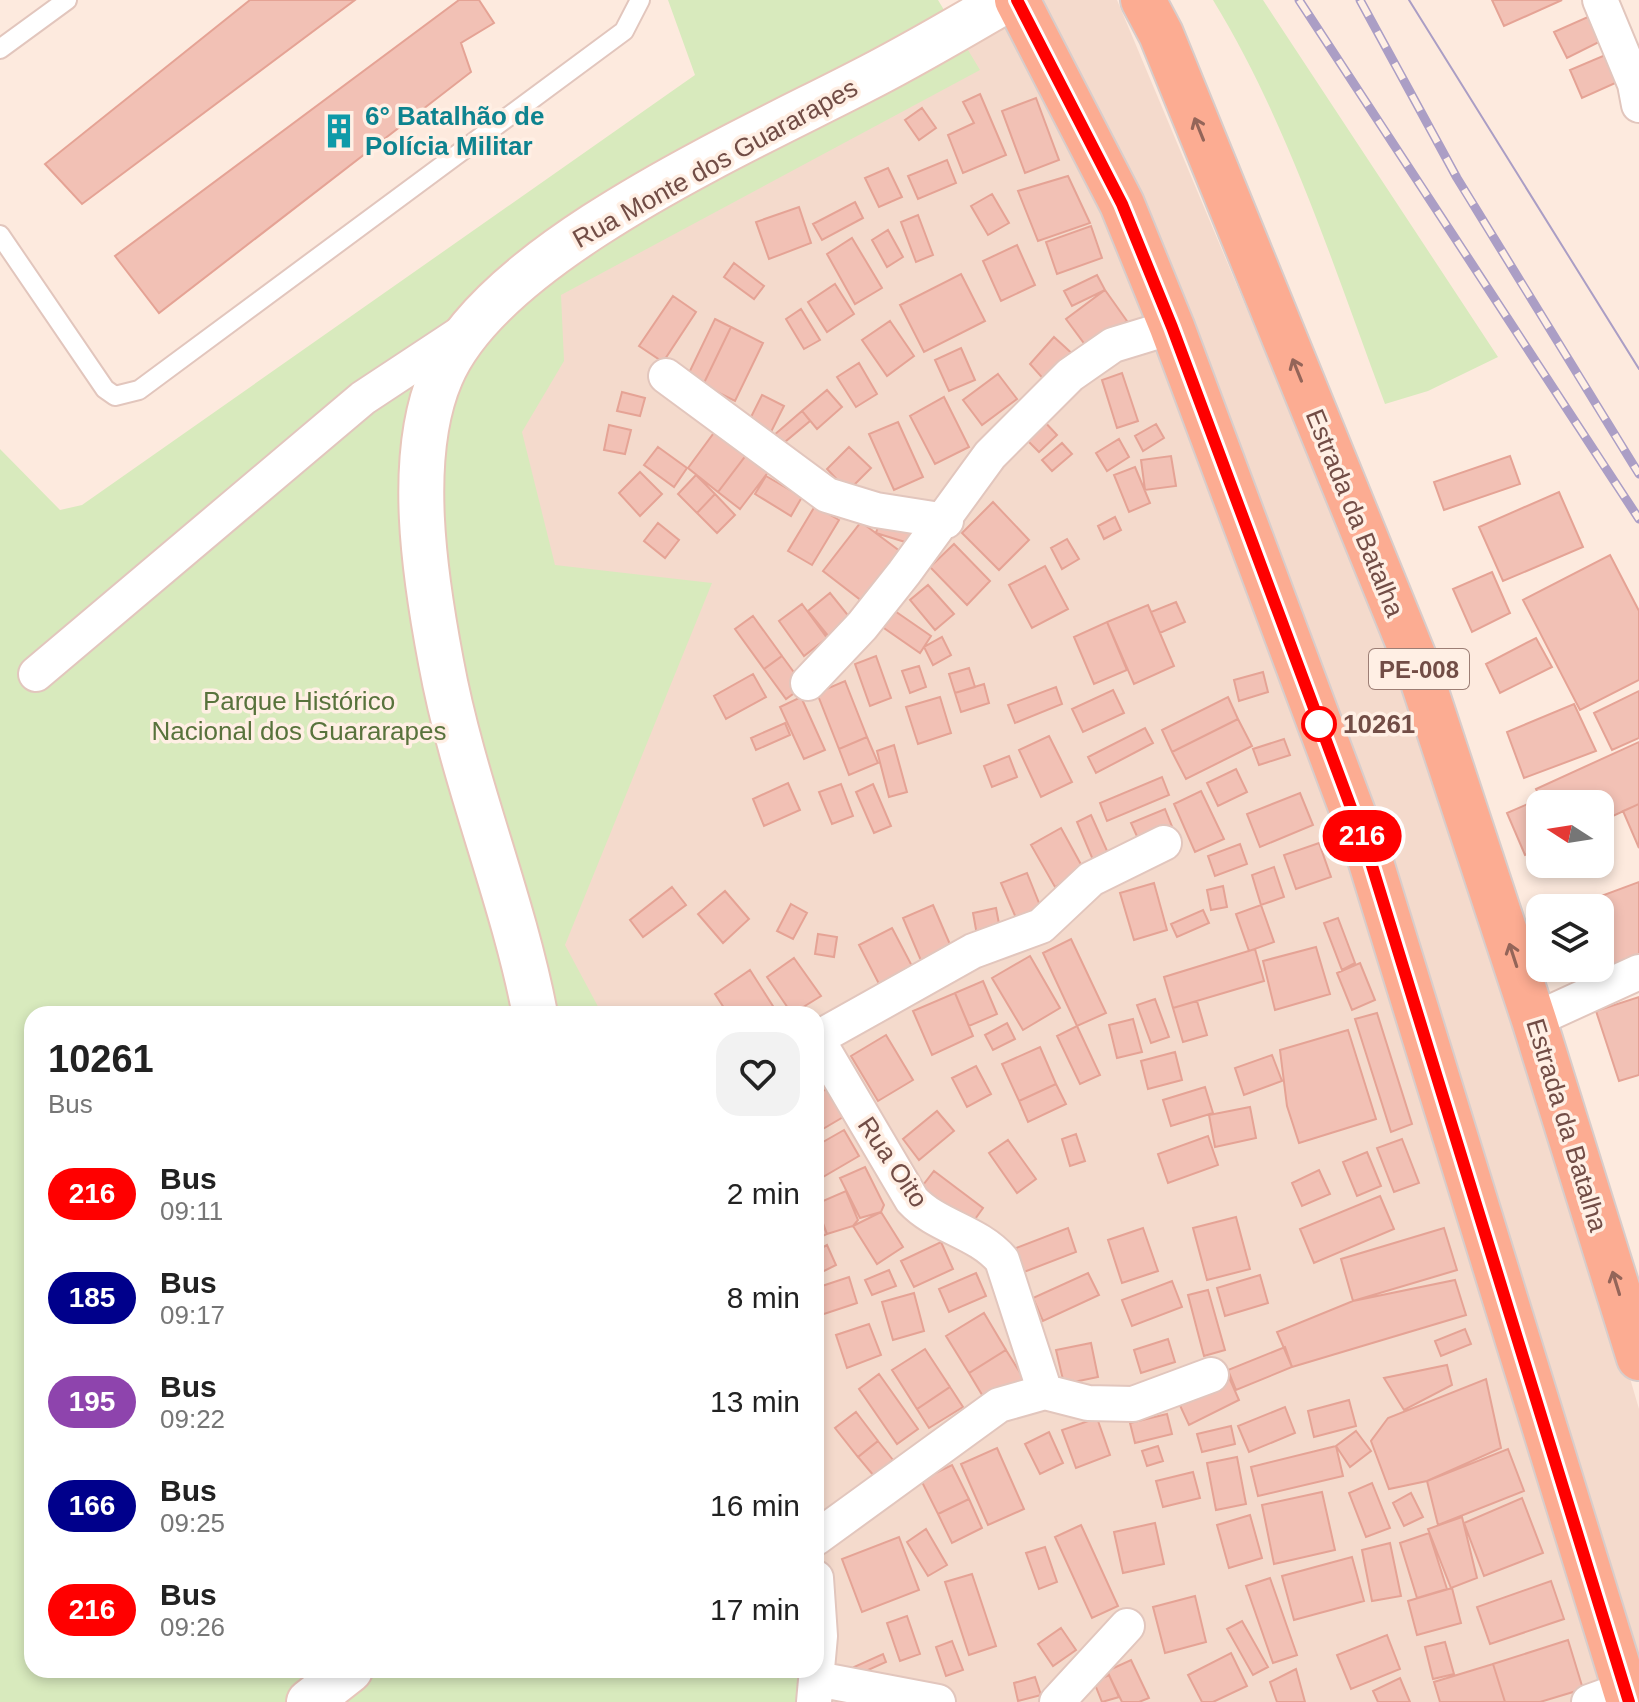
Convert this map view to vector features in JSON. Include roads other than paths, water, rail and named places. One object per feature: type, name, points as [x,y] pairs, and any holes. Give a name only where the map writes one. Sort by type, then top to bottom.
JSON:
[{"type":"highway","points":[[1017,0],[1122,204],[1172,327],[1369,856],[1614,1698]]},
{"type":"highway","name":"Estrada da Batalha","points":[[1143,0],[1161,34],[1418,667],[1534,1020],[1639,1358]]},
{"type":"main road","name":"Rua Monte dos Guararapes","points":[[533,1006],[456,729],[427,576],[422,478],[427,432],[440,376],[479,322],[550,255],[653,191],[892,66],[1007,0]]},
{"type":"main road","points":[[309,1702],[340,1678]]},
{"type":"street","points":[[1600,0],[1635,84],[1639,105]]},
{"type":"street","points":[[36,674],[363,398],[479,322]]},
{"type":"street","points":[[808,683],[862,626],[946,521],[990,455],[1070,375],[1113,345],[1172,327]]},
{"type":"street","points":[[666,376],[827,495],[876,510],[946,521]]},
{"type":"street","points":[[824,1035],[973,951],[1041,926],[1091,879],[1164,843]]},
{"type":"street","points":[[1534,1020],[1639,972]]},
{"type":"street","name":"Rua Oito","points":[[824,1052],[912,1200],[924,1212],[988,1244],[1002,1260],[1045,1392]]},
{"type":"street","points":[[824,1532],[999,1405],[1045,1392],[1088,1403],[1133,1404],[1211,1375]]},
{"type":"street","points":[[1057,1702],[1127,1626]]},
{"type":"street","points":[[815,1690],[938,1702]]},
{"type":"lane","points":[[0,49],[67,0]]},
{"type":"lane","points":[[0,235],[105,389],[115,396],[139,390],[624,31],[640,0]]},
{"type":"tram line","points":[[1409,0],[1639,369]]},
{"type":"railway","points":[[1299,0],[1639,519]]},
{"type":"railway","points":[[1360,0],[1457,178],[1639,474]]},
{"type":"place","name":"6° Batalhão de Polícia Militar","points":[[339,131]]},
{"type":"place","name":"10261","points":[[1319,724]]},
{"type":"park label","name":"Parque Histórico Nacional dos Guararapes","points":[[299,716]]}]
